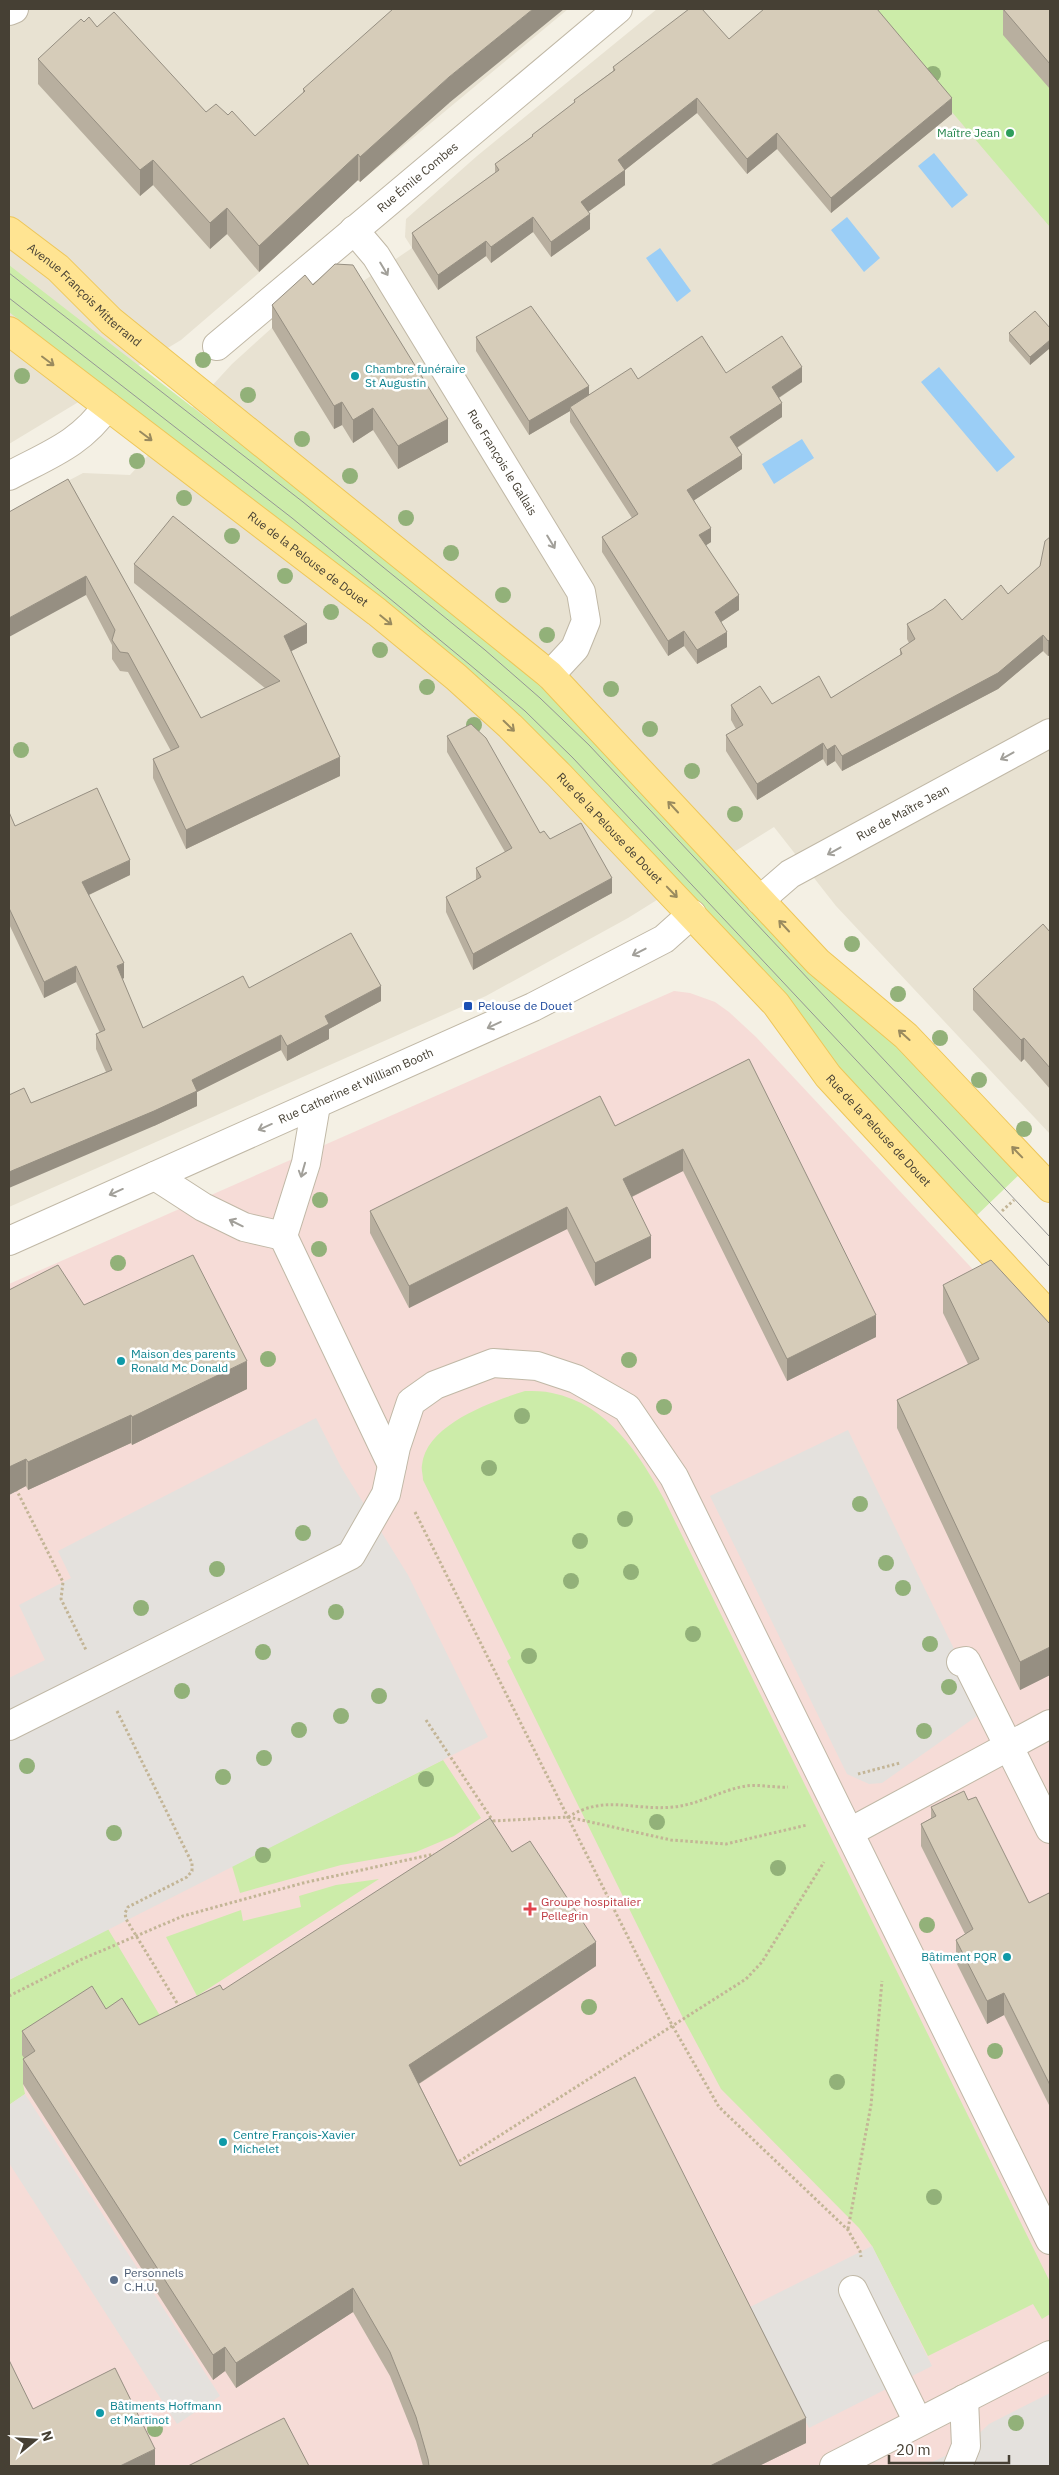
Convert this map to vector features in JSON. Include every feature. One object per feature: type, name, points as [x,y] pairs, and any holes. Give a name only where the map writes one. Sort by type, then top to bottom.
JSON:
[{"type":"main road","name":"Avenue François Mitterrand","points":[[9,231],[58,268],[111,321],[550,675]]},
{"type":"main road","points":[[9,331],[108,406]]},
{"type":"main road","name":"Rue de la Pelouse de Douet","points":[[108,406],[294,548],[456,677],[559,775],[776,1004],[828,1076],[1050,1316]]},
{"type":"main road","points":[[550,675],[818,962],[906,1036],[1045,1182]]},
{"type":"street","points":[[9,11],[14,9]]},
{"type":"street","name":"Rue Émile Combes","points":[[217,346],[618,9]]},
{"type":"street","name":"Rue François le Gallais","points":[[354,230],[376,256],[581,592],[586,621],[575,648],[550,675]]},
{"type":"street","points":[[9,476],[78,440],[95,425],[108,406]]},
{"type":"street","name":"Rue de Maître Jean","points":[[760,900],[790,874],[1050,733]]},
{"type":"street","name":"Rue Catherine et William Booth","points":[[9,1240],[533,1007],[664,939],[692,914]]},
{"type":"street","points":[[316,1105],[306,1162],[282,1236],[392,1465]]},
{"type":"street","points":[[155,1176],[203,1207],[244,1227],[282,1236]]},
{"type":"street","points":[[9,1726],[351,1555],[386,1494],[392,1465],[411,1402],[435,1385],[493,1363],[537,1366],[576,1379],[627,1408],[674,1477],[849,1828],[898,1932],[1050,2240]]},
{"type":"street","points":[[961,1662],[966,1661],[1050,1829]]},
{"type":"street","points":[[849,1828],[1050,1724]]},
{"type":"street","points":[[853,2290],[918,2422]]},
{"type":"street","points":[[834,2466],[1050,2355]]},
{"type":"street","points":[[958,2466],[966,2446],[964,2399]]},
{"type":"path","points":[[976,1236],[1045,1182]]},
{"type":"path","points":[[392,1465],[672,2025],[719,2106],[848,2230],[860,2251],[861,2259]]},
{"type":"path","points":[[15,1485],[63,1582],[61,1599],[192,1863],[192,1871],[187,1877],[128,1907],[125,1913],[126,1919],[182,2012]]},
{"type":"path","points":[[426,1720],[493,1821]]},
{"type":"path","points":[[447,2170],[746,1979],[762,1962],[849,1828],[808,1825],[726,1844],[671,1840],[568,1817],[493,1821],[485,1826]]},
{"type":"path","points":[[9,1996],[80,1960],[183,1916],[303,1883],[435,1854]]},
{"type":"path","points":[[848,2230],[871,2105],[882,1981],[898,1932]]},
{"type":"shaded area","points":[[9,9],[568,9],[360,182],[357,179],[260,272],[181,340],[9,444]]},
{"type":"shaded area","points":[[657,9],[1050,9],[1050,1134],[836,906],[774,827],[628,918],[486,996],[9,1207],[9,512],[83,473],[130,475],[232,364],[305,298],[353,288],[412,248],[405,237],[406,219],[477,156]]},
{"type":"shaded area","name":"Groupe hospitalier Pellegrin","points":[[674,991],[690,993],[715,1002],[756,1037],[1050,1352],[1050,2466],[9,2466],[9,1284]]},
{"type":"shaded area","points":[[316,1418],[341,1467],[408,1575],[488,1737],[9,1980],[9,1678],[45,1660],[19,1605],[71,1578],[58,1551]]},
{"type":"shaded area","points":[[848,1430],[984,1711],[882,1783],[869,1784],[847,1774],[710,1496]]},
{"type":"shaded area","name":"Personnels C.H.U.","points":[[25,2094],[220,2396],[177,2424],[9,2163],[9,2105]]},
{"type":"shaded area","points":[[872,2246],[932,2366],[809,2428],[748,2308]]},
{"type":"shaded area","points":[[1050,2393],[1050,2466],[924,2466],[966,2446],[989,2424]]},
{"type":"green space","name":"Maître Jean","points":[[864,9],[1050,9],[1050,227]]},
{"type":"green space","points":[[9,265],[495,642],[547,691],[897,1040],[1021,1173],[974,1218],[464,670],[9,312]]},
{"type":"green space","points":[[525,1391],[549,1392],[572,1399],[590,1408],[606,1420],[620,1434],[645,1466],[665,1501],[1050,2282],[1050,2314],[1042,2319],[1033,2304],[928,2356],[872,2246],[859,2228],[721,2089],[683,2018],[507,1661],[511,1658],[423,1480],[422,1467],[426,1450],[448,1426],[479,1408]]},
{"type":"green space","points":[[443,1760],[481,1818],[454,1836],[416,1852],[341,1865],[240,1893],[232,1866]]},
{"type":"green space","points":[[379,1879],[197,1996],[166,1937],[241,1910],[243,1921],[301,1907],[299,1896],[336,1885]]},
{"type":"green space","points":[[108,1929],[171,2034],[35,2076],[23,2084],[25,2094],[9,2105],[9,1980]]},
{"type":"water","points":[[934,153],[968,195],[952,208],[918,166]]},
{"type":"water","points":[[847,217],[880,258],[864,272],[831,230]]},
{"type":"water","points":[[660,248],[691,291],[677,302],[646,258]]},
{"type":"water","points":[[939,367],[1015,457],[997,472],[921,382]]},
{"type":"water","points":[[802,439],[814,458],[774,484],[762,464]]},
{"type":"building","points":[[393,9],[533,9],[449,77],[360,157],[358,154],[259,246],[227,208],[210,223],[153,160],[140,170],[38,59],[81,19],[84,22],[89,17],[97,27],[114,12],[206,112],[216,104],[228,115],[232,111],[255,136],[305,91],[303,89]]},
{"type":"building","points":[[689,9],[702,9],[729,39],[764,9],[877,9],[952,98],[831,198],[777,133],[747,159],[697,98],[618,160],[625,170],[581,202],[590,214],[551,242],[533,217],[491,247],[486,241],[438,275],[412,233],[499,170],[495,164],[575,102],[574,100],[615,70],[613,67]]},
{"type":"building","points":[[1003,9],[1050,9],[1050,64]]},
{"type":"building","name":"Chambre funéraire St Augustin","points":[[335,264],[353,265],[448,419],[398,446],[373,408],[353,420],[342,402],[334,406],[272,305],[305,275],[313,285]]},
{"type":"building","points":[[531,306],[589,386],[529,421],[476,337]]},
{"type":"building","points":[[1035,311],[1050,328],[1050,340],[1030,357],[1009,333]]},
{"type":"building","points":[[702,336],[726,373],[782,336],[802,367],[772,387],[782,403],[730,437],[742,455],[687,490],[711,528],[699,535],[739,595],[715,612],[727,632],[697,650],[684,631],[668,641],[602,537],[638,514],[570,407],[631,368],[638,379]]},
{"type":"building","points":[[68,479],[201,718],[280,681],[134,564],[173,516],[307,624],[284,636],[340,757],[186,830],[153,759],[179,747],[128,653],[120,652],[112,640],[115,630],[86,576],[9,618],[9,512]]},
{"type":"building","points":[[1050,537],[1050,639],[1048,641],[1043,635],[998,673],[842,756],[835,745],[827,750],[823,743],[757,784],[726,735],[743,725],[731,705],[760,686],[772,704],[819,676],[831,698],[902,654],[900,649],[915,639],[907,624],[933,609],[945,599],[962,620],[1001,585],[1008,594],[1040,566],[1045,541]]},
{"type":"building","points":[[471,724],[486,738],[540,833],[544,831],[550,839],[581,823],[612,878],[473,954],[446,897],[481,877],[476,868],[512,848],[447,736]]},
{"type":"building","points":[[97,788],[130,860],[82,882],[124,963],[117,966],[143,1028],[243,976],[249,988],[351,933],[381,986],[325,1016],[329,1024],[287,1046],[281,1035],[192,1080],[197,1091],[9,1172],[9,1095],[24,1088],[31,1103],[112,1070],[96,1034],[105,1030],[76,966],[44,982],[9,908],[9,812],[15,826]]},
{"type":"building","points":[[1043,924],[1050,932],[1050,1068],[1024,1038],[1021,1040],[973,989]]},
{"type":"building","points":[[749,1059],[876,1315],[787,1359],[683,1149],[623,1179],[651,1236],[595,1263],[567,1207],[409,1286],[370,1211],[600,1096],[615,1126]]},
{"type":"building","name":"Maison des parents Ronald Mc Donald","points":[[193,1255],[247,1361],[132,1417],[131,1415],[28,1462],[26,1459],[9,1467],[9,1290],[58,1265],[84,1305]]},
{"type":"building","points":[[991,1260],[1050,1324],[1050,1647],[1020,1662],[897,1400],[979,1359],[943,1285]]},
{"type":"building","name":"Bâtiment PQR","points":[[964,1791],[968,1800],[976,1797],[1029,1903],[1049,1893],[1050,1896],[1050,2085],[1004,1993],[987,2001],[956,1940],[973,1929],[921,1824],[936,1816],[931,1807]]},
{"type":"building","name":"Centre François-Xavier Michelet","points":[[490,1818],[512,1852],[530,1841],[596,1942],[409,2065],[460,2166],[635,2077],[806,2418],[710,2466],[429,2466],[416,2417],[390,2352],[353,2288],[236,2363],[225,2347],[213,2355],[23,2059],[35,2051],[22,2031],[92,1986],[106,2009],[122,1998],[139,2025],[220,1985],[223,1990]]},
{"type":"building","name":"Bâtiments Hoffmann et Martinot","points":[[9,2360],[33,2409],[115,2368],[155,2449],[120,2466],[9,2466]]},
{"type":"building","points":[[284,2418],[309,2466],[188,2466]]},
{"type":"tram line","points":[[9,273],[303,502],[485,650],[540,698],[589,745],[1050,1237]]},
{"type":"tram line","points":[[9,298],[292,518],[525,711],[573,758],[1050,1267]]},
{"type":"place","name":"Maître Jean","points":[[1010,133]]},
{"type":"place","name":"Chambre funéraire St Augustin","points":[[355,376]]},
{"type":"place","name":"Pelouse de Douet","points":[[468,1006]]},
{"type":"place","name":"Maison des parents Ronald Mc Donald","points":[[121,1361]]},
{"type":"place","name":"Groupe hospitalier Pellegrin","points":[[530,1909]]},
{"type":"place","name":"Bâtiment PQR","points":[[1007,1957]]},
{"type":"place","name":"Centre François-Xavier Michelet","points":[[223,2142]]},
{"type":"place","name":"Personnels C.H.U.","points":[[114,2280]]},
{"type":"place","name":"Bâtiments Hoffmann et Martinot","points":[[100,2413]]}]
